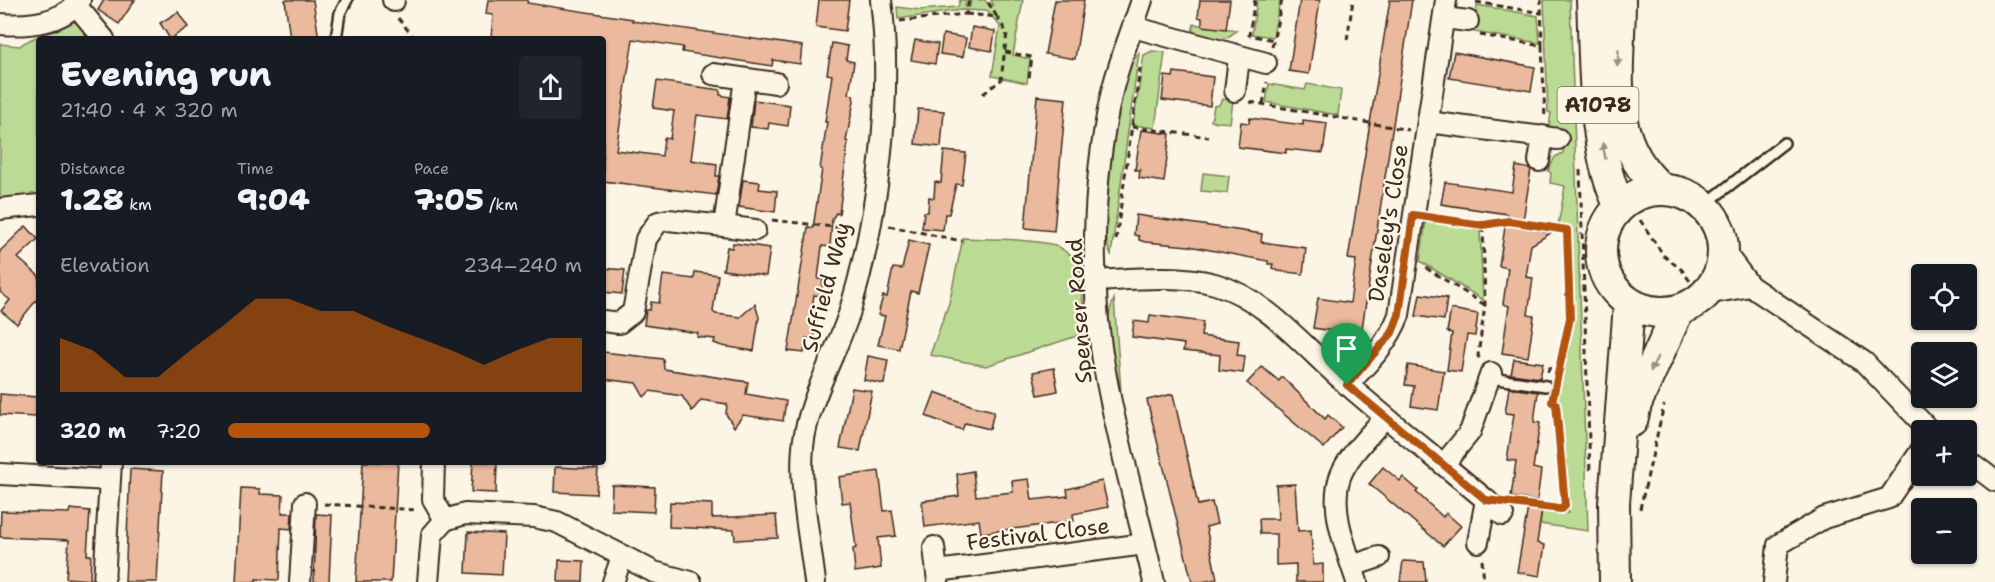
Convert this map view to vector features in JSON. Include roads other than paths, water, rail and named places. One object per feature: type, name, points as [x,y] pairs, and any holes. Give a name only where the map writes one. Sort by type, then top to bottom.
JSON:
[{"type":"main road","name":"A1078","points":[[1592,0],[1602,147],[1613,193],[1620,206]]},
{"type":"main road","name":"A1078","points":[[1620,0],[1617,83],[1623,130],[1638,165],[1663,190],[1689,196],[1703,206]]},
{"type":"main road","points":[[1663,190],[1642,193],[1620,206],[1609,221],[1602,239],[1601,258],[1606,276],[1616,292],[1629,304],[1646,311],[1662,313],[1678,311],[1706,294],[1716,281],[1722,266],[1721,234],[1714,219],[1703,206]]},
{"type":"main road","points":[[1615,582],[1614,503],[1629,304]]},
{"type":"main road","points":[[1614,503],[1636,404],[1678,311]]},
{"type":"street","name":"Suffield Way","points":[[815,582],[802,468],[803,445],[807,422],[849,313],[869,226],[882,139],[884,23],[880,0]]},
{"type":"street","name":"Spenser Road","points":[[1142,0],[1139,29],[1112,91],[1104,135],[1099,178],[1096,281],[1106,376],[1154,582]]},
{"type":"street","points":[[0,24],[41,23],[78,2],[102,36]]},
{"type":"street","name":"Daseley's Close","points":[[1347,385],[1392,333],[1399,315],[1406,256],[1445,9],[1468,21]]},
{"type":"street","points":[[1139,29],[1239,58],[1266,63]]},
{"type":"street","points":[[1239,58],[1240,96]]},
{"type":"street","points":[[713,74],[776,83]]},
{"type":"street","points":[[724,226],[745,80]]},
{"type":"street","name":"Daseley's Close","points":[[1427,128],[1550,137],[1539,161]]},
{"type":"street","points":[[0,209],[36,205]]},
{"type":"street","points":[[606,321],[619,323],[633,312],[646,239],[658,222],[668,220],[755,231]]},
{"type":"street","points":[[1723,250],[1750,286],[1864,362],[1919,420]]},
{"type":"street","points":[[1096,281],[1192,280],[1215,284],[1238,293],[1263,309],[1347,385],[1503,515]]},
{"type":"street","points":[[1706,294],[1750,286]]},
{"type":"street","points":[[1444,464],[1470,432],[1490,375]]},
{"type":"street","points":[[1379,557],[1355,574],[1338,516],[1338,490],[1341,476],[1385,417]]},
{"type":"street","points":[[434,465],[433,499],[445,520]]},
{"type":"street","points":[[1774,582],[1778,545],[1824,518],[1889,498],[1911,465]]},
{"type":"street","points":[[1977,467],[1995,481]]},
{"type":"street","points":[[0,474],[48,477],[110,471],[104,582]]},
{"type":"street","points":[[1478,542],[1486,500]]},
{"type":"street","points":[[300,582],[305,503]]},
{"type":"street","points":[[428,582],[432,535],[445,520],[465,514],[534,517],[557,522],[654,572],[691,582]]},
{"type":"street","name":"Festival Close","points":[[934,547],[938,576],[1145,544]]},
{"type":"street","points":[[613,582],[622,557]]},
{"type":"lane","points":[[336,36],[340,13],[347,0]]},
{"type":"lane","points":[[1703,206],[1784,143]]},
{"type":"lane","points":[[1490,375],[1550,389]]}]
